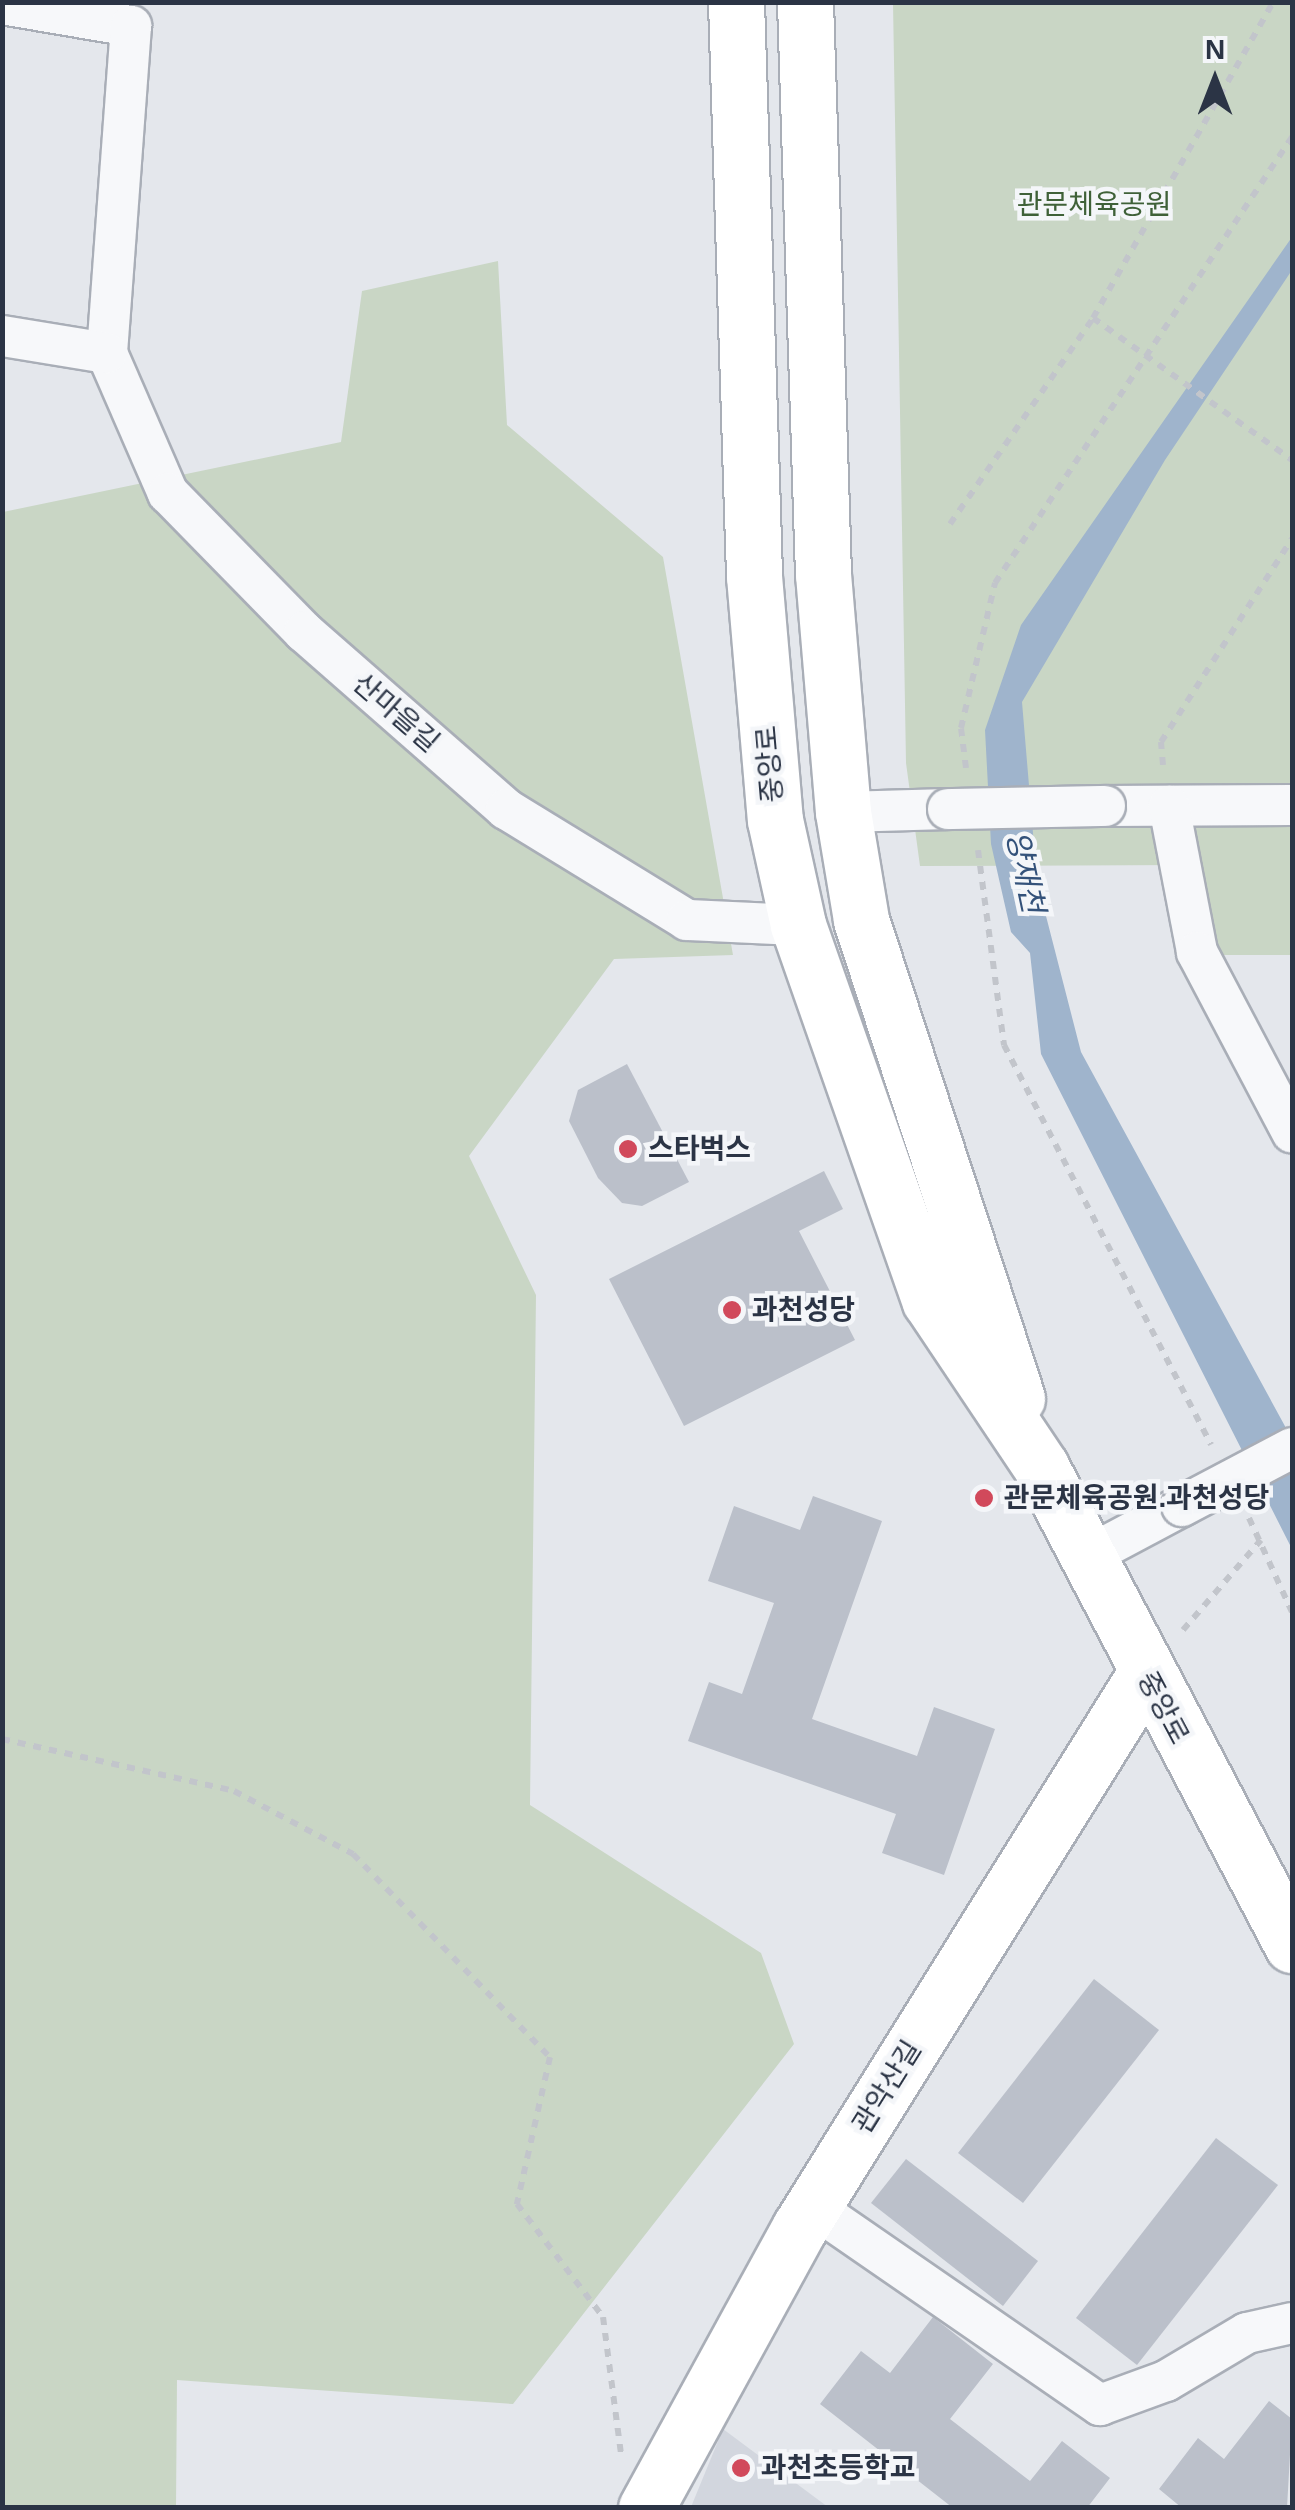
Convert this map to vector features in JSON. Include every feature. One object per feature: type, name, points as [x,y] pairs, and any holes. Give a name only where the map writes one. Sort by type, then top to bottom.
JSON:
[{"type":"street","name":"중앙로","points":[[736,2],[754,576],[775,820],[798,925],[930,1301],[1041,1467],[1144,1676],[1292,1945]]},
{"type":"street","name":"중앙로","points":[[806,2],[823,574],[843,812],[862,920],[1041,1467]]},
{"type":"street","name":"산마을길","points":[[2,4],[131,26],[107,353],[168,493],[304,632],[506,809],[688,920],[798,925]]},
{"type":"street","points":[[2,336],[107,353]]},
{"type":"street","points":[[843,812],[1292,805]]},
{"type":"street","points":[[1169,806],[1197,952],[1292,1132]]},
{"type":"street","points":[[1086,1557],[1292,1448]]},
{"type":"street","name":"관악산길","points":[[635,2488],[1144,1676]]},
{"type":"street","points":[[812,2207],[1100,2405],[1166,2382],[1247,2333],[1292,2323]]},
{"type":"path","points":[[950,524],[1093,318],[1273,2]]},
{"type":"path","points":[[1093,318],[1292,460]]},
{"type":"path","points":[[1169,806],[1160,742],[1292,539]]},
{"type":"path","points":[[1144,1676],[1261,1540],[1292,1612]]},
{"type":"path","points":[[2,1739],[234,1791],[353,1854],[550,2057],[517,2204],[602,2317],[635,2488]]},
{"type":"shaded area","name":"과천초등학교","points":[[723,2429],[828,2507],[691,2507]]},
{"type":"green space","name":"관문체육공원","points":[[893,3],[1292,3],[1292,955],[1209,955],[1185,865],[920,866],[906,763]]},
{"type":"green space","points":[[498,261],[507,425],[663,557],[733,955],[614,959],[469,1156],[536,1295],[530,1805],[761,1953],[794,2044],[513,2404],[177,2380],[176,2507],[3,2508],[3,512],[341,442],[362,291]]},
{"type":"water","name":"양재천","points":[[1292,237],[1292,270],[1165,460],[1022,702],[1037,881],[1081,1052],[1292,1439],[1292,1549],[1041,1054],[1030,953],[1011,932],[991,844],[985,730],[1021,625]]},
{"type":"building","name":"스타벅스","points":[[627,1064],[689,1182],[642,1206],[622,1203],[598,1178],[569,1121],[578,1090]]},
{"type":"building","name":"과천성당","points":[[824,1171],[843,1209],[799,1231],[855,1340],[684,1426],[609,1279]]},
{"type":"building","points":[[813,1496],[882,1521],[812,1719],[917,1756],[934,1707],[995,1729],[944,1875],[882,1853],[896,1814],[688,1741],[709,1682],[742,1694],[774,1603],[708,1581],[734,1506],[800,1530]]},
{"type":"building","points":[[1094,1979],[1159,2030],[1023,2203],[958,2153]]},
{"type":"building","points":[[1216,2138],[1278,2185],[1137,2365],[1076,2318]]},
{"type":"building","points":[[906,2159],[1038,2261],[1003,2306],[871,2203]]},
{"type":"building","points":[[933,2317],[993,2364],[950,2419],[1030,2481],[1062,2441],[1110,2478],[1087,2508],[953,2508],[820,2404],[861,2351],[890,2373]]},
{"type":"building","points":[[1269,2401],[1292,2419],[1287,2508],[1182,2508],[1159,2489],[1198,2438],[1224,2459]]},
{"type":"place","name":"스타벅스","points":[[628,1149]]},
{"type":"place","name":"과천성당","points":[[732,1310]]},
{"type":"place","name":"관문체육공원.과천성당","points":[[984,1498]]},
{"type":"place","name":"과천초등학교","points":[[741,2468]]}]
